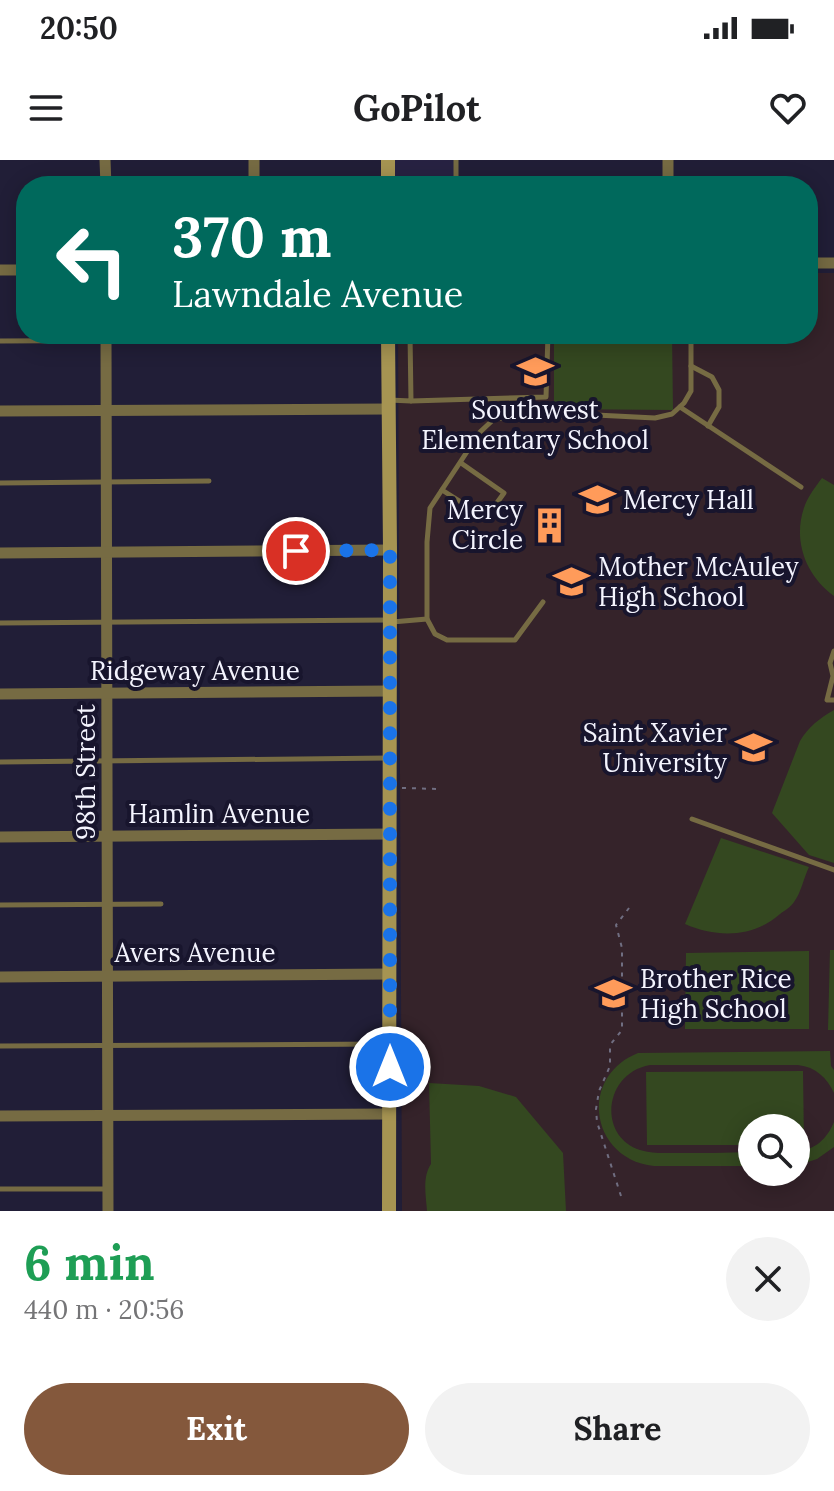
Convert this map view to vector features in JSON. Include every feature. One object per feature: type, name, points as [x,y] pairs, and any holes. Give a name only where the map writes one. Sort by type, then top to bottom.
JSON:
[{"type":"street","name":"98th Street","points":[[106,344],[108,1211]]},
{"type":"street","points":[[388,344],[389,1211]]},
{"type":"street","points":[[0,411],[388,405]]},
{"type":"street","points":[[0,553],[390,550]]},
{"type":"street","name":"Ridgeway Avenue","points":[[0,694],[390,691]]},
{"type":"street","name":"Hamlin Avenue","points":[[0,837],[390,834]]},
{"type":"street","name":"Avers Avenue","points":[[0,977],[390,974]]},
{"type":"street","points":[[0,1116],[390,1114]]},
{"type":"lane","points":[[410,344],[411,401]]},
{"type":"lane","points":[[388,405],[411,401],[546,397],[548,344]]},
{"type":"lane","points":[[543,602],[515,640],[447,640],[435,634],[427,619],[430,508],[480,432],[494,419],[596,415],[655,418],[672,414],[691,391],[691,344]]},
{"type":"lane","points":[[691,366],[712,377],[719,390],[719,407],[708,426]]},
{"type":"lane","points":[[680,407],[801,487]]},
{"type":"lane","points":[[442,490],[486,518],[504,493],[461,463]]},
{"type":"lane","points":[[0,483],[209,481]]},
{"type":"lane","points":[[0,623],[427,619]]},
{"type":"lane","points":[[834,651],[830,663],[833,676],[827,700],[834,700]]},
{"type":"lane","points":[[0,762],[390,758]]},
{"type":"lane","points":[[692,819],[834,870]]},
{"type":"lane","points":[[0,905],[161,904]]},
{"type":"lane","points":[[0,1046],[390,1044]]},
{"type":"lane","points":[[0,1189],[109,1189]]},
{"type":"path","points":[[397,788],[440,789]]},
{"type":"path","points":[[621,1196],[597,1122],[596,1109],[599,1091],[610,1066],[610,1045],[622,1030],[622,948],[616,925],[629,908]]},
{"type":"shaded area","points":[[395,160],[456,160],[456,176],[395,176]]},
{"type":"shaded area","points":[[818,273],[834,273],[834,1211],[402,1211],[398,344],[818,344]]},
{"type":"green space","points":[[554,344],[672,344],[673,410],[554,409]]},
{"type":"green space","points":[[822,478],[834,485],[834,596],[815,578],[801,543],[801,518],[805,505]]},
{"type":"green space","points":[[834,710],[834,863],[809,855],[772,813],[800,741],[815,723]]},
{"type":"green space","points":[[721,838],[809,867],[791,906],[769,922],[747,931],[710,932],[685,924]]},
{"type":"green space","points":[[830,950],[834,950],[834,1030],[828,1030]]},
{"type":"green space","points":[[809,951],[809,1029],[685,1029],[686,953]]},
{"type":"green space","points":[[830,1051],[834,1093],[820,1074],[798,1065],[650,1065],[635,1070],[615,1092],[612,1105],[612,1119],[626,1143],[654,1153],[738,1152],[738,1166],[654,1166],[632,1160],[616,1149],[605,1133],[600,1116],[600,1097],[606,1080],[619,1064],[638,1053]]},
{"type":"green space","points":[[803,1071],[804,1114],[738,1114],[738,1145],[647,1145],[646,1072]]},
{"type":"green space","points":[[429,1083],[479,1086],[516,1097],[563,1153],[566,1211],[427,1211],[426,1181],[431,1164]]},
{"type":"green space","points":[[834,1122],[834,1147],[810,1161],[810,1148],[828,1134]]},
{"type":"place","name":"Southwest Elementary School","points":[[535,371]]},
{"type":"place","name":"Mercy Hall","points":[[597,500]]},
{"type":"place","name":"Mercy Circle","points":[[549,525]]},
{"type":"place","name":"Mother McAuley High School","points":[[572,582]]},
{"type":"place","name":"Saint Xavier University","points":[[753,748]]},
{"type":"place","name":"Brother Rice High School","points":[[614,994]]},
{"type":"route","points":[[296,551],[390,550],[390,1067]]}]
